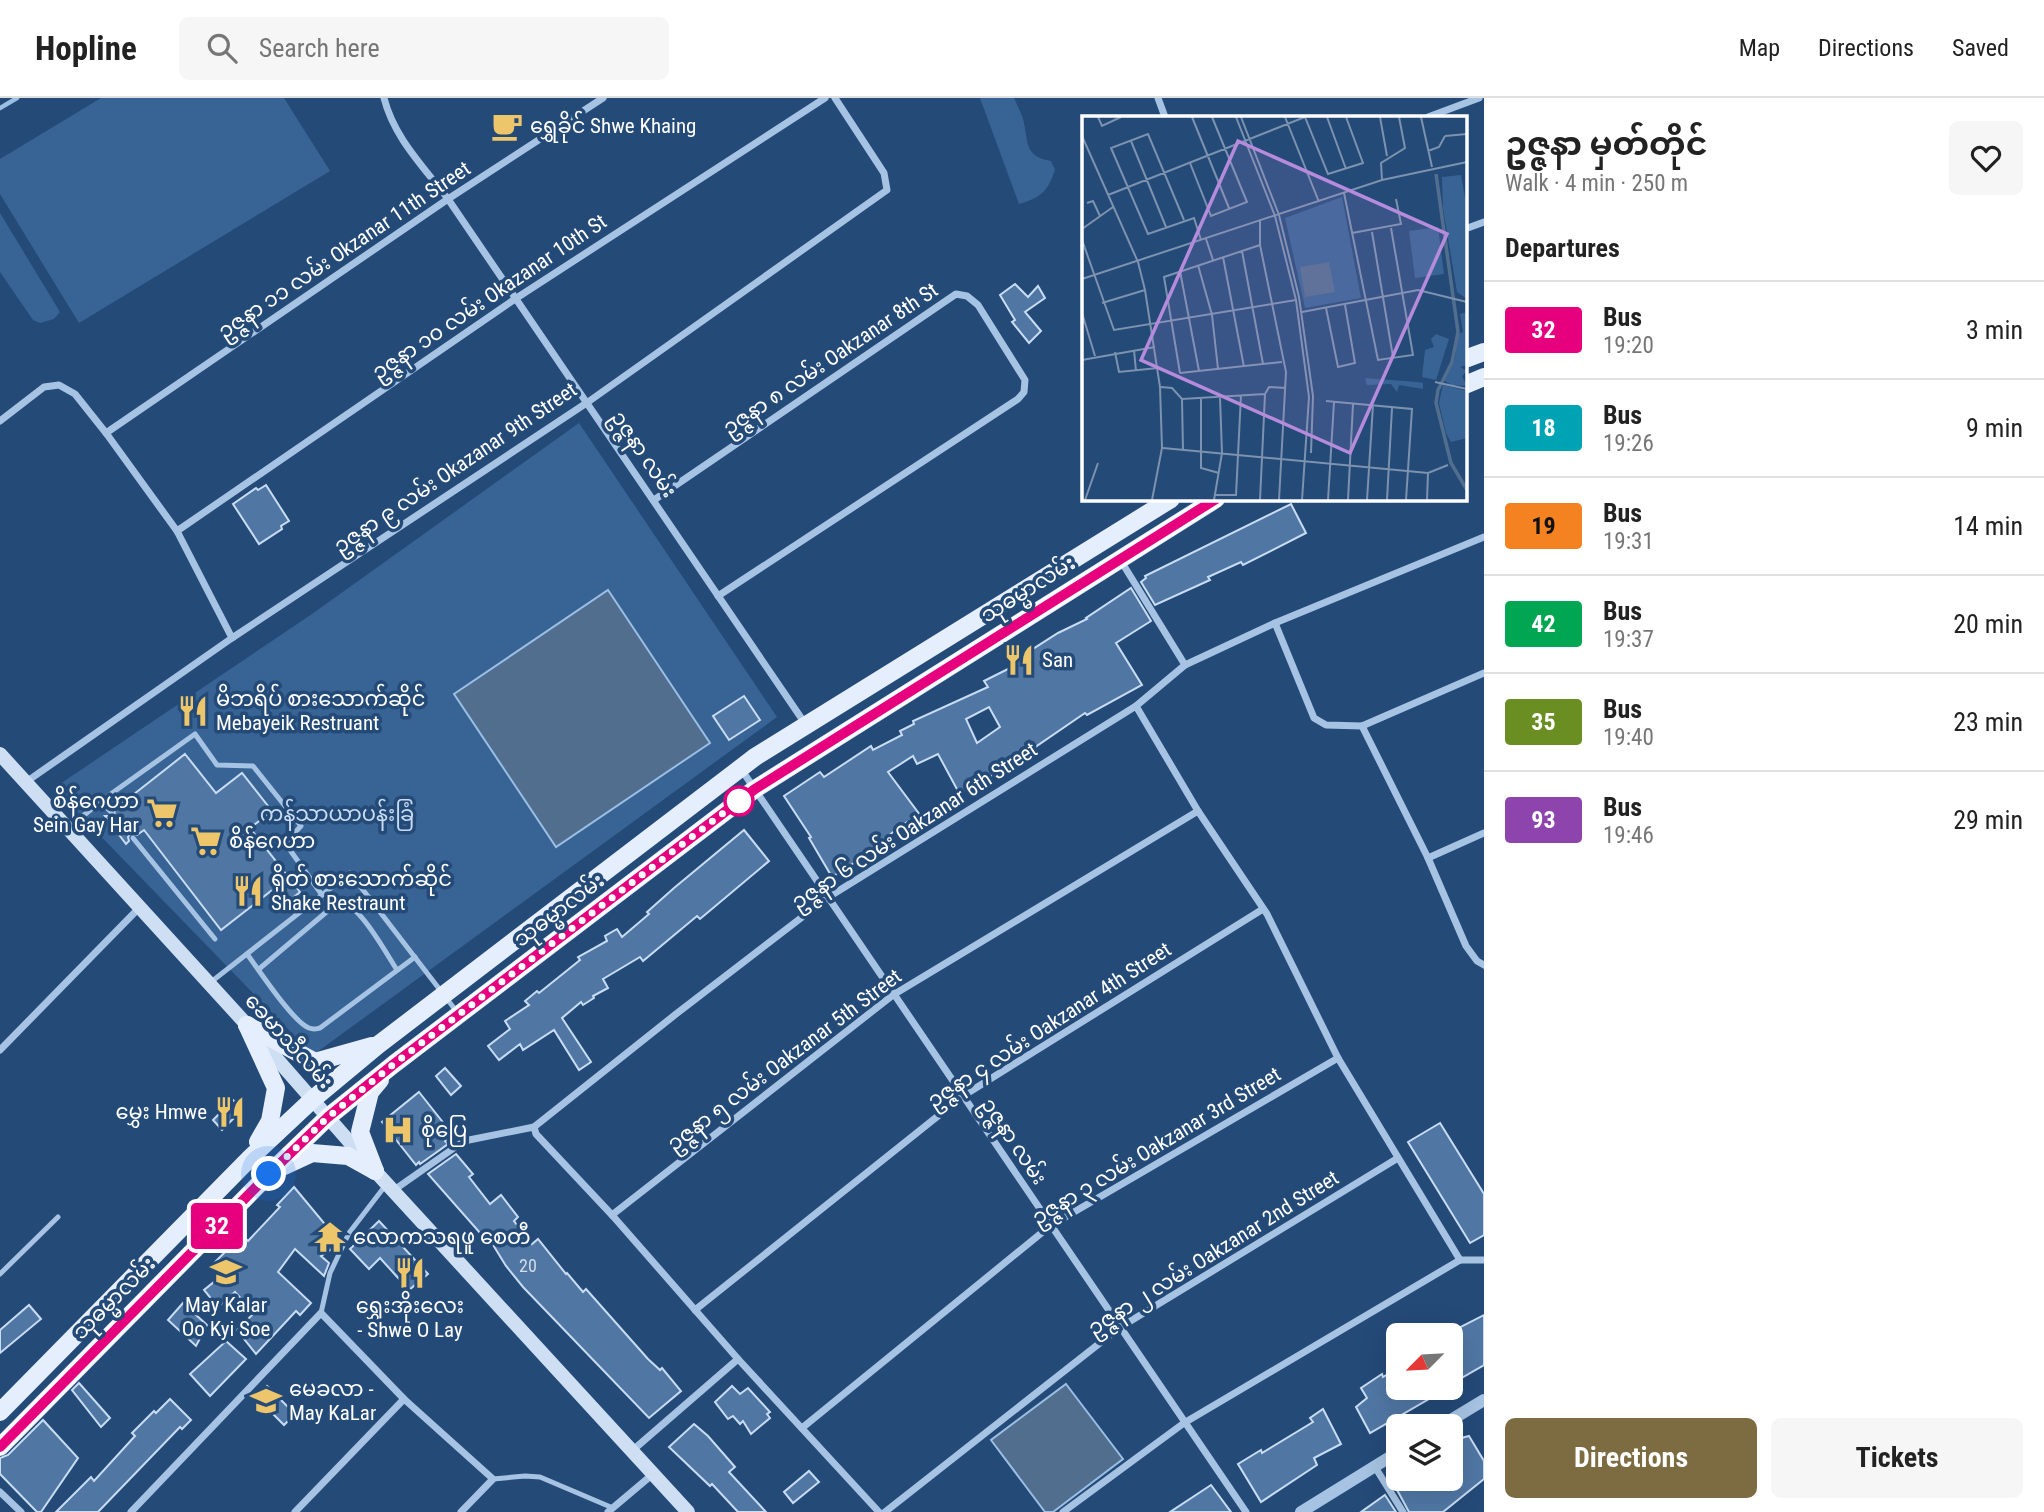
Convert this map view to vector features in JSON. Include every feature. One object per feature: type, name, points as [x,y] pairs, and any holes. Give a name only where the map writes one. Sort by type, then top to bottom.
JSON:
[{"type":"main road","points":[[1466,359],[1484,352]]},
{"type":"main road","points":[[1466,385],[1484,377]]},
{"type":"main road","name":"သုဓမ္မာလမ်း","points":[[0,1412],[250,1158],[313,1099],[378,1045],[740,768],[1169,500]]},
{"type":"main road","name":"သုဓမ္မာလမ်း","points":[[0,1447],[328,1117],[458,1014],[755,789],[1214,500]]},
{"type":"main road","name":"ခေမာသီလမ်း","points":[[0,754],[247,1025],[385,1182],[688,1512]]},
{"type":"main road","points":[[247,1025],[315,1062],[378,1045]]},
{"type":"main road","points":[[247,1025],[276,1088],[270,1121],[250,1158]]},
{"type":"main road","points":[[385,1182],[360,1132],[370,1092],[394,1064]]},
{"type":"main road","points":[[269,1174],[312,1153],[348,1156],[385,1182]]},
{"type":"street","name":"ဥဇ္ဇနာ လမ်း","points":[[384,98],[390,121],[448,199],[588,402],[806,726]]},
{"type":"street","name":"ဥဇ္ဇနာ ၁၁ လမ်း Okzanar 11th Street","points":[[106,433],[448,199],[603,98]]},
{"type":"street","name":"ဥဇ္ဇနာ ၁၀ လမ်း Okazanar 10th St","points":[[177,531],[515,299],[825,98]]},
{"type":"street","name":"ဥဇ္ဇနာ ၉ လမ်း Okazanar 9th Street","points":[[26,782],[233,638],[588,402],[887,190],[884,173],[835,98]]},
{"type":"street","points":[[1158,98],[1165,116]]},
{"type":"street","points":[[1431,116],[1479,98]]},
{"type":"street","points":[[1466,229],[1484,222]]},
{"type":"street","name":"ဥဇ္ဇနာ ၈ လမ်း Oakzanar 8th St","points":[[654,500],[956,293],[967,296],[978,305],[1025,380],[1024,392],[1018,399],[718,596]]},
{"type":"street","points":[[0,422],[44,387],[59,385],[75,394],[177,531],[233,638]]},
{"type":"street","name":"ဥဇ္ဇနာ ၆ လမ်း Oakzanar 6th Street","points":[[534,1128],[827,898],[1136,706],[1185,665],[1275,623],[1484,537]]},
{"type":"street","points":[[1120,558],[1185,665]]},
{"type":"street","points":[[1275,623],[1314,718],[1326,725],[1362,726],[1484,673]]},
{"type":"street","points":[[1136,706],[1198,811],[1264,909],[1338,1058],[1460,1260]]},
{"type":"street","points":[[1362,726],[1428,858],[1466,946],[1477,961],[1484,965]]},
{"type":"street","name":"ဥဇ္ဇနာ လမ်း","points":[[740,768],[1246,1512]]},
{"type":"street","name":"ဥဇ္ဇနာ ၅ လမ်း Oakzanar 5th Street","points":[[612,1215],[893,995],[1198,811]]},
{"type":"street","points":[[1428,858],[1484,833]]},
{"type":"street","points":[[0,1050],[140,907]]},
{"type":"street","name":"ဥဇ္ဇနာ ၄ လမ်း Oakzanar 4th Street","points":[[695,1310],[962,1097],[1264,909]]},
{"type":"street","name":"ဥဇ္ဇနာ ၃ လမ်း Oakzanar 3rd Street","points":[[802,1428],[1050,1226],[1338,1058]]},
{"type":"street","points":[[385,1182],[464,1141],[534,1128],[536,1134],[878,1512]]},
{"type":"street","name":"ဥဇ္ဇနာ ၂ လမ်း Oakzanar 2nd Street","points":[[885,1512],[1119,1328],[1398,1158]]},
{"type":"street","points":[[1063,1512],[1184,1423],[1460,1260],[1484,1260]]},
{"type":"street","points":[[131,1512],[321,1313],[404,1399],[493,1479],[461,1512]]},
{"type":"street","points":[[633,1450],[738,1359]]},
{"type":"street","points":[[295,1512],[404,1399]]},
{"type":"street","points":[[1461,1414],[1484,1400]]},
{"type":"street","points":[[1301,1512],[1386,1460]]},
{"type":"street","points":[[1375,1467],[1403,1512]]},
{"type":"street","points":[[610,1510],[653,1474]]},
{"type":"street","points":[[0,1492],[21,1512]]},
{"type":"lane","points":[[68,829],[101,801],[195,734],[217,765],[253,766],[294,817],[301,827],[285,843],[322,895]]},
{"type":"lane","points":[[101,801],[111,812]]},
{"type":"lane","points":[[133,838],[215,939]]},
{"type":"lane","points":[[209,984],[350,873],[458,1014]]},
{"type":"lane","points":[[259,969],[330,909],[345,905],[358,913],[397,970]]},
{"type":"lane","points":[[247,954],[294,1015],[306,1027],[313,1029],[320,1028],[415,957]]},
{"type":"lane","points":[[321,1313],[330,1273],[349,1233],[385,1182]]},
{"type":"lane","points":[[0,1274],[58,1217]]},
{"type":"lane","points":[[493,1479],[540,1477],[610,1510]]},
{"type":"green space","points":[[101,98],[284,98],[330,171],[79,323],[0,194],[0,159]]},
{"type":"green space","points":[[980,98],[1014,98],[1022,116],[1031,152],[1051,161],[1055,170],[1049,184],[1033,199],[1019,204]]},
{"type":"green space","points":[[0,213],[60,312],[54,319],[40,323],[33,320],[0,272]]},
{"type":"green space","name":"ကန်သာယာပန်းခြံ","points":[[579,423],[777,717],[313,1055],[54,788],[312,614]]},
{"type":"shaded area","points":[[608,590],[710,743],[556,847],[454,694]]},
{"type":"shaded area","points":[[1066,1384],[1123,1459],[1053,1512],[1045,1512],[991,1440]]},
{"type":"building","points":[[1015,284],[1028,297],[1038,286],[1045,298],[1025,312],[1041,331],[1029,343],[1012,322],[1015,320],[1000,295]]},
{"type":"building","points":[[266,485],[289,521],[259,544],[233,504],[256,488],[258,490]]},
{"type":"building","points":[[1291,504],[1306,533],[1243,565],[1241,562],[1208,577],[1210,580],[1155,605],[1141,582],[1145,576]]},
{"type":"building","points":[[1131,588],[1151,621],[1116,643],[1142,685],[1087,715],[1085,713],[996,774],[959,793],[938,754],[917,764],[913,756],[888,772],[923,819],[911,827],[907,822],[832,877],[809,838],[811,837],[784,796],[820,772],[824,777],[871,746],[873,750],[902,735],[900,731],[914,724],[913,721],[988,687],[984,681],[1016,665],[1014,661]],"holes":[[[989,707],[1000,727],[977,743],[966,719]]]},
{"type":"building","points":[[744,696],[760,720],[729,740],[713,716]]},
{"type":"building","name":"စိန်ဂေဟာ","points":[[185,754],[216,793],[242,773],[272,811],[250,828],[300,892],[283,906],[271,891],[221,930],[144,830],[137,835],[130,834],[126,844],[105,816],[114,816],[115,809]]},
{"type":"building","points":[[744,830],[769,861],[700,919],[697,916],[643,961],[640,957],[603,979],[608,988],[583,1005],[581,1002],[562,1018],[591,1062],[579,1070],[554,1030],[523,1050],[520,1044],[499,1060],[488,1046],[510,1029],[505,1021],[529,1005],[525,1001],[580,960],[578,957],[607,941],[605,936],[617,929],[622,937],[674,888]]},
{"type":"building","points":[[445,1068],[461,1086],[451,1095],[436,1076]]},
{"type":"building","points":[[419,1092],[453,1135],[445,1141],[448,1144],[416,1165],[382,1122]]},
{"type":"building","points":[[233,1100],[243,1109],[222,1130],[213,1120]]},
{"type":"building","points":[[1440,1123],[1484,1194],[1484,1235],[1470,1243],[1408,1142]]},
{"type":"building","points":[[456,1154],[473,1174],[469,1177],[490,1204],[501,1195],[518,1217],[514,1221],[532,1244],[538,1239],[566,1274],[583,1292],[586,1289],[648,1359],[660,1370],[662,1368],[681,1391],[649,1418],[523,1287],[490,1240],[488,1242],[428,1174]]},
{"type":"building","points":[[294,1187],[328,1228],[336,1231],[340,1239],[338,1245],[321,1256],[329,1263],[324,1276],[295,1249],[278,1272],[311,1303],[300,1315],[296,1311],[256,1354],[237,1330],[254,1313],[235,1292],[218,1307],[204,1290],[220,1277],[211,1266],[242,1235],[248,1241],[280,1207],[277,1205]]},
{"type":"building","points":[[379,1221],[428,1274],[409,1290],[380,1258],[369,1269],[350,1249]]},
{"type":"building","points":[[183,1303],[207,1325],[196,1346],[168,1320]]},
{"type":"building","points":[[29,1305],[41,1319],[0,1353],[0,1330]]},
{"type":"building","points":[[1484,1315],[1484,1365],[1463,1377],[1463,1326]]},
{"type":"building","points":[[226,1341],[246,1359],[210,1396],[190,1374]]},
{"type":"building","points":[[1382,1374],[1383,1377],[1386,1375],[1386,1400],[1427,1400],[1403,1414],[1386,1414],[1386,1424],[1370,1433],[1356,1407],[1367,1398],[1361,1388]]},
{"type":"building","points":[[79,1383],[110,1418],[101,1427],[72,1390]]},
{"type":"building","points":[[267,1386],[295,1414],[284,1425],[256,1397]]},
{"type":"building","points":[[732,1386],[740,1394],[748,1388],[770,1412],[767,1414],[770,1418],[751,1434],[743,1421],[740,1424],[733,1416],[728,1419],[715,1402]]},
{"type":"building","points":[[170,1399],[191,1420],[182,1429],[180,1427],[98,1512],[56,1512],[91,1477],[94,1481],[135,1436],[132,1433]]},
{"type":"building","points":[[1323,1409],[1341,1444],[1314,1458],[1317,1465],[1261,1502],[1238,1464],[1261,1450],[1262,1453],[1313,1422],[1310,1418]]},
{"type":"building","points":[[43,1420],[78,1458],[41,1512],[37,1512],[0,1474],[0,1458],[8,1455]]},
{"type":"building","points":[[694,1424],[735,1467],[729,1472],[766,1512],[738,1512],[712,1484],[710,1486],[669,1447]]},
{"type":"building","points":[[1469,1436],[1484,1461],[1484,1479],[1443,1512],[1409,1512],[1398,1491],[1463,1491],[1463,1438]]},
{"type":"building","points":[[809,1471],[819,1482],[793,1503],[784,1492]]},
{"type":"building","points":[[1211,1485],[1231,1512],[1170,1512]]},
{"type":"building","points":[[1385,1495],[1396,1512],[1361,1512]]},
{"type":"waterway","points":[[0,108],[17,98]]},
{"type":"bus line","name":"32","points":[[0,1447],[269,1174],[328,1117],[394,1064],[755,789],[1214,500]]},
{"type":"place","name":"ရွှေခိုင် Shwe Khaing","points":[[507,126]]},
{"type":"place","name":"San","points":[[1019,660]]},
{"type":"place","name":"မိဘရိပ် စားသောက်ဆိုင် Mebayeik Restruant","points":[[193,711]]},
{"type":"place","name":"စိန်ဂေဟာ Sein Gay Har","points":[[162,813]]},
{"type":"place","name":"စိန်ဂေဟာ","points":[[206,841]]},
{"type":"place","name":"ရှိတ် စားသောက်ဆိုင် Shake Restraunt","points":[[248,891]]},
{"type":"place","name":"မွှေး Hmwe","points":[[230,1112]]},
{"type":"place","name":"စိုပြေ","points":[[398,1130]]},
{"type":"place","name":"လောကသရဖူ စေတီ","points":[[330,1237]]},
{"type":"place","name":"May Kalar Oo Kyi Soe","points":[[226,1272]]},
{"type":"place","name":"ရွှေးအိုးလေး - Shwe O Lay","points":[[410,1273]]},
{"type":"place","name":"မေခလာ - May KaLar","points":[[266,1401]]},
{"type":"route","points":[[269,1174],[328,1117],[394,1064],[739,801]]}]
